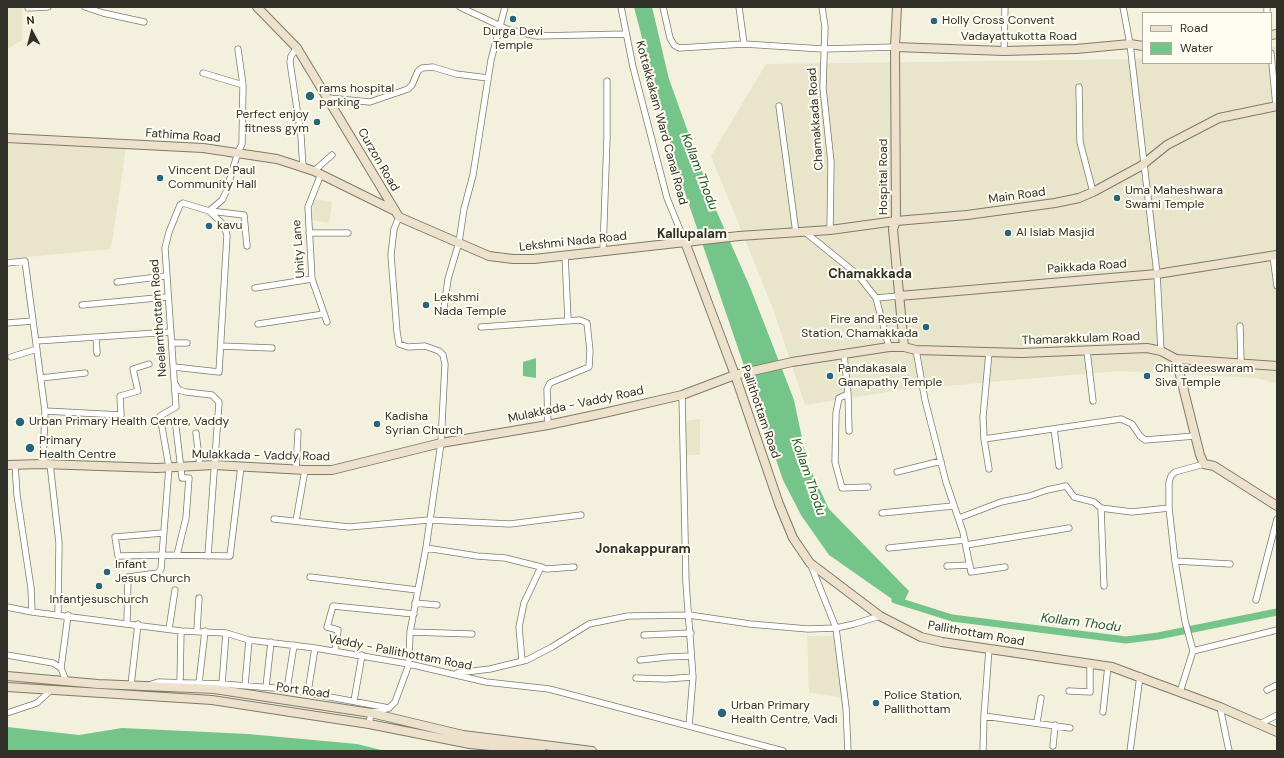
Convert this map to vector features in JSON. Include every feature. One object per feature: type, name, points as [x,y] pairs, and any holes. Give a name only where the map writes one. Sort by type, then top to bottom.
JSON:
[{"type":"street","points":[[28,8],[48,7]]},
{"type":"street","points":[[88,7],[144,22]]},
{"type":"street","name":"Curzon Road","points":[[257,7],[297,48],[393,210]]},
{"type":"street","points":[[460,7],[509,30],[536,36],[626,34]]},
{"type":"street","points":[[444,308],[448,280],[459,242],[464,209],[473,175],[488,78],[505,7]]},
{"type":"street","name":"Kottakkakam Ward Canal Road","points":[[621,7],[626,34],[667,198],[685,242]]},
{"type":"street","points":[[663,7],[670,38],[674,45],[679,48],[744,44],[823,49],[895,47]]},
{"type":"street","points":[[739,7],[744,44]]},
{"type":"street","name":"Chamakkada Road","points":[[822,7],[825,27],[823,49],[823,88],[831,162],[830,230]]},
{"type":"street","name":"Hospital Road","points":[[897,7],[895,47],[896,221],[892,229],[904,347]]},
{"type":"street","points":[[1004,51],[1005,7]]},
{"type":"street","points":[[1123,7],[1130,44],[1157,274],[1161,352]]},
{"type":"street","name":"Vadayattukotta Road","points":[[895,47],[1004,51],[1076,49],[1130,44],[1142,46]]},
{"type":"street","points":[[297,48],[291,56],[290,62],[303,168]]},
{"type":"street","points":[[209,211],[222,200],[226,192],[238,152],[242,144],[243,85],[238,49]]},
{"type":"street","points":[[1272,62],[1277,106]]},
{"type":"street","points":[[328,98],[370,102],[412,86],[418,71],[422,68],[433,67],[456,74],[488,78]]},
{"type":"street","points":[[203,73],[243,85]]},
{"type":"street","points":[[603,251],[607,138],[607,81]]},
{"type":"street","points":[[1079,86],[1080,142],[1093,192]]},
{"type":"street","points":[[779,106],[796,233]]},
{"type":"street","name":"Main Road","points":[[694,241],[739,236],[830,230],[896,221],[967,215],[1056,203],[1079,198],[1093,192],[1144,163],[1168,145],[1220,118],[1277,106]]},
{"type":"street","name":"Fathima Road","points":[[7,138],[202,148],[238,152],[277,159],[318,173],[393,210]]},
{"type":"street","points":[[318,173],[332,155]]},
{"type":"street","name":"Unity Lane","points":[[318,173],[308,207],[309,234],[312,279],[327,322]]},
{"type":"street","name":"Neelamthottam Road","points":[[169,466],[160,416],[176,407],[174,367],[167,297],[165,248],[169,232],[180,205],[183,203],[209,211]]},
{"type":"street","name":"Lekshmi Nada Road","points":[[393,210],[399,217],[489,256],[513,259],[694,241]]},
{"type":"street","points":[[209,211],[244,215],[246,246]]},
{"type":"street","points":[[174,367],[219,372],[227,235],[224,224],[209,211]]},
{"type":"street","points":[[369,724],[371,714],[390,708],[395,702],[409,664],[410,632],[426,548],[441,443],[445,364],[443,355],[439,351],[425,346],[408,347],[399,344],[396,332],[392,249],[394,228],[399,217]]},
{"type":"street","points":[[805,232],[858,275],[876,298],[888,347]]},
{"type":"street","points":[[309,234],[348,233]]},
{"type":"street","name":"Pallithottam Road","points":[[685,242],[739,374],[779,504],[793,538],[810,563],[880,616],[921,637],[989,649],[1108,666],[1140,676],[1220,706],[1277,732]]},
{"type":"street","points":[[565,255],[568,320]]},
{"type":"street","points":[[1275,255],[1277,286]]},
{"type":"street","name":"Paikkada Road","points":[[899,296],[1157,274],[1275,255]]},
{"type":"street","points":[[7,263],[25,261],[45,411],[47,464],[59,543],[58,614]]},
{"type":"street","points":[[117,282],[166,276]]},
{"type":"street","points":[[255,288],[312,279]]},
{"type":"street","points":[[876,298],[899,296]]},
{"type":"street","points":[[82,305],[167,297]]},
{"type":"street","points":[[258,324],[324,314]]},
{"type":"street","points":[[481,327],[568,320],[580,320],[587,323],[590,364],[587,369],[550,383],[547,389],[548,425]]},
{"type":"street","points":[[7,323],[33,321]]},
{"type":"street","points":[[1240,326],[1241,363]]},
{"type":"street","points":[[36,341],[171,332]]},
{"type":"street","points":[[96,337],[97,353]]},
{"type":"street","points":[[172,343],[186,343]]},
{"type":"street","points":[[221,346],[272,348]]},
{"type":"street","name":"Thamarakkulam Road","points":[[739,374],[792,362],[888,347],[904,347],[916,350],[989,352],[1087,351],[1147,348],[1161,352],[1176,359]]},
{"type":"street","points":[[11,357],[37,349]]},
{"type":"street","points":[[916,350],[925,400],[941,461],[959,518],[972,572],[1005,567]]},
{"type":"street","points":[[1087,351],[1093,400]]},
{"type":"street","points":[[989,352],[983,417],[984,440],[989,468]]},
{"type":"street","points":[[844,354],[848,394],[849,431]]},
{"type":"street","points":[[1204,464],[1195,436],[1176,359],[1277,366]]},
{"type":"street","points":[[45,411],[121,415],[120,396],[138,391],[133,369],[149,364]]},
{"type":"street","points":[[40,378],[85,373]]},
{"type":"street","name":"Mulakkada - Vaddy Road","points":[[11,465],[214,465],[296,470],[332,470],[441,443],[548,425],[682,395],[739,374]]},
{"type":"street","points":[[175,384],[179,390],[212,395],[219,402],[208,556]]},
{"type":"street","points":[[848,394],[839,398],[836,413],[835,462],[842,488],[868,487]]},
{"type":"street","points":[[682,395],[688,614],[691,633],[693,677],[689,726]]},
{"type":"street","points":[[984,440],[1121,419],[1132,424],[1140,436],[1145,440],[1195,436]]},
{"type":"street","points":[[176,427],[182,478],[189,478],[186,518],[178,555]]},
{"type":"street","points":[[1054,429],[1058,466]]},
{"type":"street","points":[[196,432],[200,466]]},
{"type":"street","points":[[296,470],[298,432]]},
{"type":"street","points":[[897,472],[941,461]]},
{"type":"street","points":[[1180,692],[1193,648],[1186,621],[1175,561],[1169,508],[1171,476],[1175,472],[1204,464],[1214,466],[1277,506]]},
{"type":"street","points":[[11,465],[31,588],[32,612]]},
{"type":"street","points":[[127,623],[128,577],[158,573],[160,569],[169,466]]},
{"type":"street","points":[[164,533],[115,537],[118,556],[230,556],[241,466]]},
{"type":"street","points":[[296,521],[305,470]]},
{"type":"street","points":[[959,518],[1001,502],[1066,486],[1074,497],[1094,502],[1101,508],[1132,512],[1169,508]]},
{"type":"street","points":[[882,513],[954,506]]},
{"type":"street","points":[[1101,508],[1104,586]]},
{"type":"street","points":[[274,520],[349,527],[429,520],[510,524],[581,516]]},
{"type":"street","points":[[1256,600],[1277,519]]},
{"type":"street","points":[[889,548],[965,543],[1069,528]]},
{"type":"street","points":[[426,548],[477,556],[505,558],[546,569],[574,567]]},
{"type":"street","points":[[1175,561],[1230,564]]},
{"type":"street","points":[[810,563],[836,628],[846,708],[848,751]]},
{"type":"street","points":[[947,566],[970,565]]},
{"type":"street","points":[[522,661],[519,627],[524,603],[541,567]]},
{"type":"street","points":[[310,577],[417,590]]},
{"type":"street","points":[[169,629],[175,590]]},
{"type":"street","points":[[197,630],[199,598]]},
{"type":"street","points":[[415,603],[437,605]]},
{"type":"street","points":[[335,651],[338,630],[327,627],[332,606],[414,614]]},
{"type":"street","name":"Vaddy - Pallithottam Road","points":[[7,607],[32,612],[58,614],[169,629],[226,633],[249,640],[362,655],[409,664],[486,682],[549,689],[783,751]]},
{"type":"street","points":[[453,674],[490,669],[522,661],[552,647],[589,624],[628,616],[688,614],[750,624],[808,629],[836,628],[880,616]]},
{"type":"street","points":[[66,681],[61,668],[68,616]]},
{"type":"street","points":[[131,685],[138,624]]},
{"type":"street","points":[[180,683],[181,630]]},
{"type":"street","points":[[1193,648],[1277,630]]},
{"type":"street","points":[[199,683],[205,631]]},
{"type":"street","points":[[410,632],[472,634]]},
{"type":"street","points":[[222,684],[226,633]]},
{"type":"street","points":[[644,635],[691,633]]},
{"type":"street","points":[[245,685],[249,640]]},
{"type":"street","points":[[266,687],[271,642]]},
{"type":"street","points":[[287,689],[294,645]]},
{"type":"street","points":[[308,692],[315,648]]},
{"type":"street","points":[[983,751],[989,649]]},
{"type":"street","points":[[7,655],[53,663],[61,668]]},
{"type":"street","points":[[354,701],[362,655]]},
{"type":"street","points":[[640,660],[691,656]]},
{"type":"street","points":[[1069,691],[1090,692],[1090,664]]},
{"type":"street","points":[[1103,712],[1108,666]]},
{"type":"street","name":"Port Road","points":[[7,676],[66,681],[214,689],[371,714],[463,735],[592,751]]},
{"type":"street","points":[[1130,751],[1140,676]]},
{"type":"street","points":[[636,678],[666,679],[693,677]]},
{"type":"street","points":[[147,686],[158,682],[245,685],[308,692],[390,708]]},
{"type":"street","points":[[1267,690],[1277,685]]},
{"type":"street","name":"Port Road","points":[[7,687],[212,700],[369,724],[470,744],[541,751]]},
{"type":"street","points":[[7,713],[37,703],[51,690]]},
{"type":"street","points":[[1037,722],[1041,698]]},
{"type":"street","points":[[1220,706],[1229,751]]},
{"type":"street","points":[[1260,724],[1277,715]]},
{"type":"street","points":[[984,716],[1037,722],[1070,728]]},
{"type":"street","points":[[1053,746],[1056,725]]},
{"type":"shaded area","points":[[7,7],[22,7],[22,40],[7,49]]},
{"type":"shaded area","points":[[1277,46],[1277,384],[1256,378],[1118,371],[900,390],[805,405],[773,309],[711,156],[766,64],[1142,59],[1142,64],[1272,64],[1272,47]]},
{"type":"shaded area","points":[[7,140],[126,148],[111,249],[7,259]]},
{"type":"shaded area","points":[[314,199],[332,202],[329,223],[311,220]]},
{"type":"shaded area","points":[[700,419],[700,455],[686,455],[685,421]]},
{"type":"shaded area","points":[[807,636],[835,636],[841,697],[809,693]]},
{"type":"water","points":[[634,7],[652,7],[669,79],[716,210],[750,287],[794,400],[807,462],[829,509],[909,591],[902,606],[829,555],[801,515],[783,480],[684,190],[667,134]]},
{"type":"water","points":[[536,358],[536,378],[523,376],[523,362]]},
{"type":"water","points":[[7,727],[79,735],[122,728],[248,734],[357,744],[385,751],[7,751]]},
{"type":"waterway","name":"Kollam Thodu","points":[[895,600],[952,618],[1126,640],[1158,636],[1277,612]]},
{"type":"place","name":"Durga Devi Temple","points":[[513,19]]},
{"type":"place","name":"Holly Cross Convent","points":[[934,21]]},
{"type":"place","name":"rams hospital parking","points":[[310,96]]},
{"type":"place","name":"Perfect enjoy fitness gym","points":[[317,122]]},
{"type":"place","name":"Vincent De Paul Community Hall","points":[[160,178]]},
{"type":"place","name":"Uma Maheshwara Swami Temple","points":[[1117,198]]},
{"type":"place","name":"kavu","points":[[209,226]]},
{"type":"place","name":"Al Islab Masjid","points":[[1008,233]]},
{"type":"place","name":"Lekshmi Nada Temple","points":[[426,305]]},
{"type":"place","name":"Fire and Rescue Station, Chamakkada","points":[[926,327]]},
{"type":"place","name":"Pandakasala Ganapathy Temple","points":[[830,376]]},
{"type":"place","name":"Chittadeeswaram Siva Temple","points":[[1147,376]]},
{"type":"place","name":"Urban Primary Health Centre, Vaddy","points":[[20,422]]},
{"type":"place","name":"Kadisha Syrian Church","points":[[377,424]]},
{"type":"place","name":"Primary Health Centre","points":[[30,448]]},
{"type":"place","name":"Infant Jesus Church","points":[[107,572]]},
{"type":"place","name":"Infantjesuschurch","points":[[99,586]]},
{"type":"place","name":"Police Station, Pallithottam","points":[[876,703]]},
{"type":"place","name":"Urban Primary Health Centre, Vadi","points":[[722,713]]},
{"type":"district","name":"Kallupalam","points":[[692,235]]},
{"type":"district","name":"Chamakkada","points":[[870,275]]},
{"type":"district","name":"Jonakappuram","points":[[643,550]]}]
